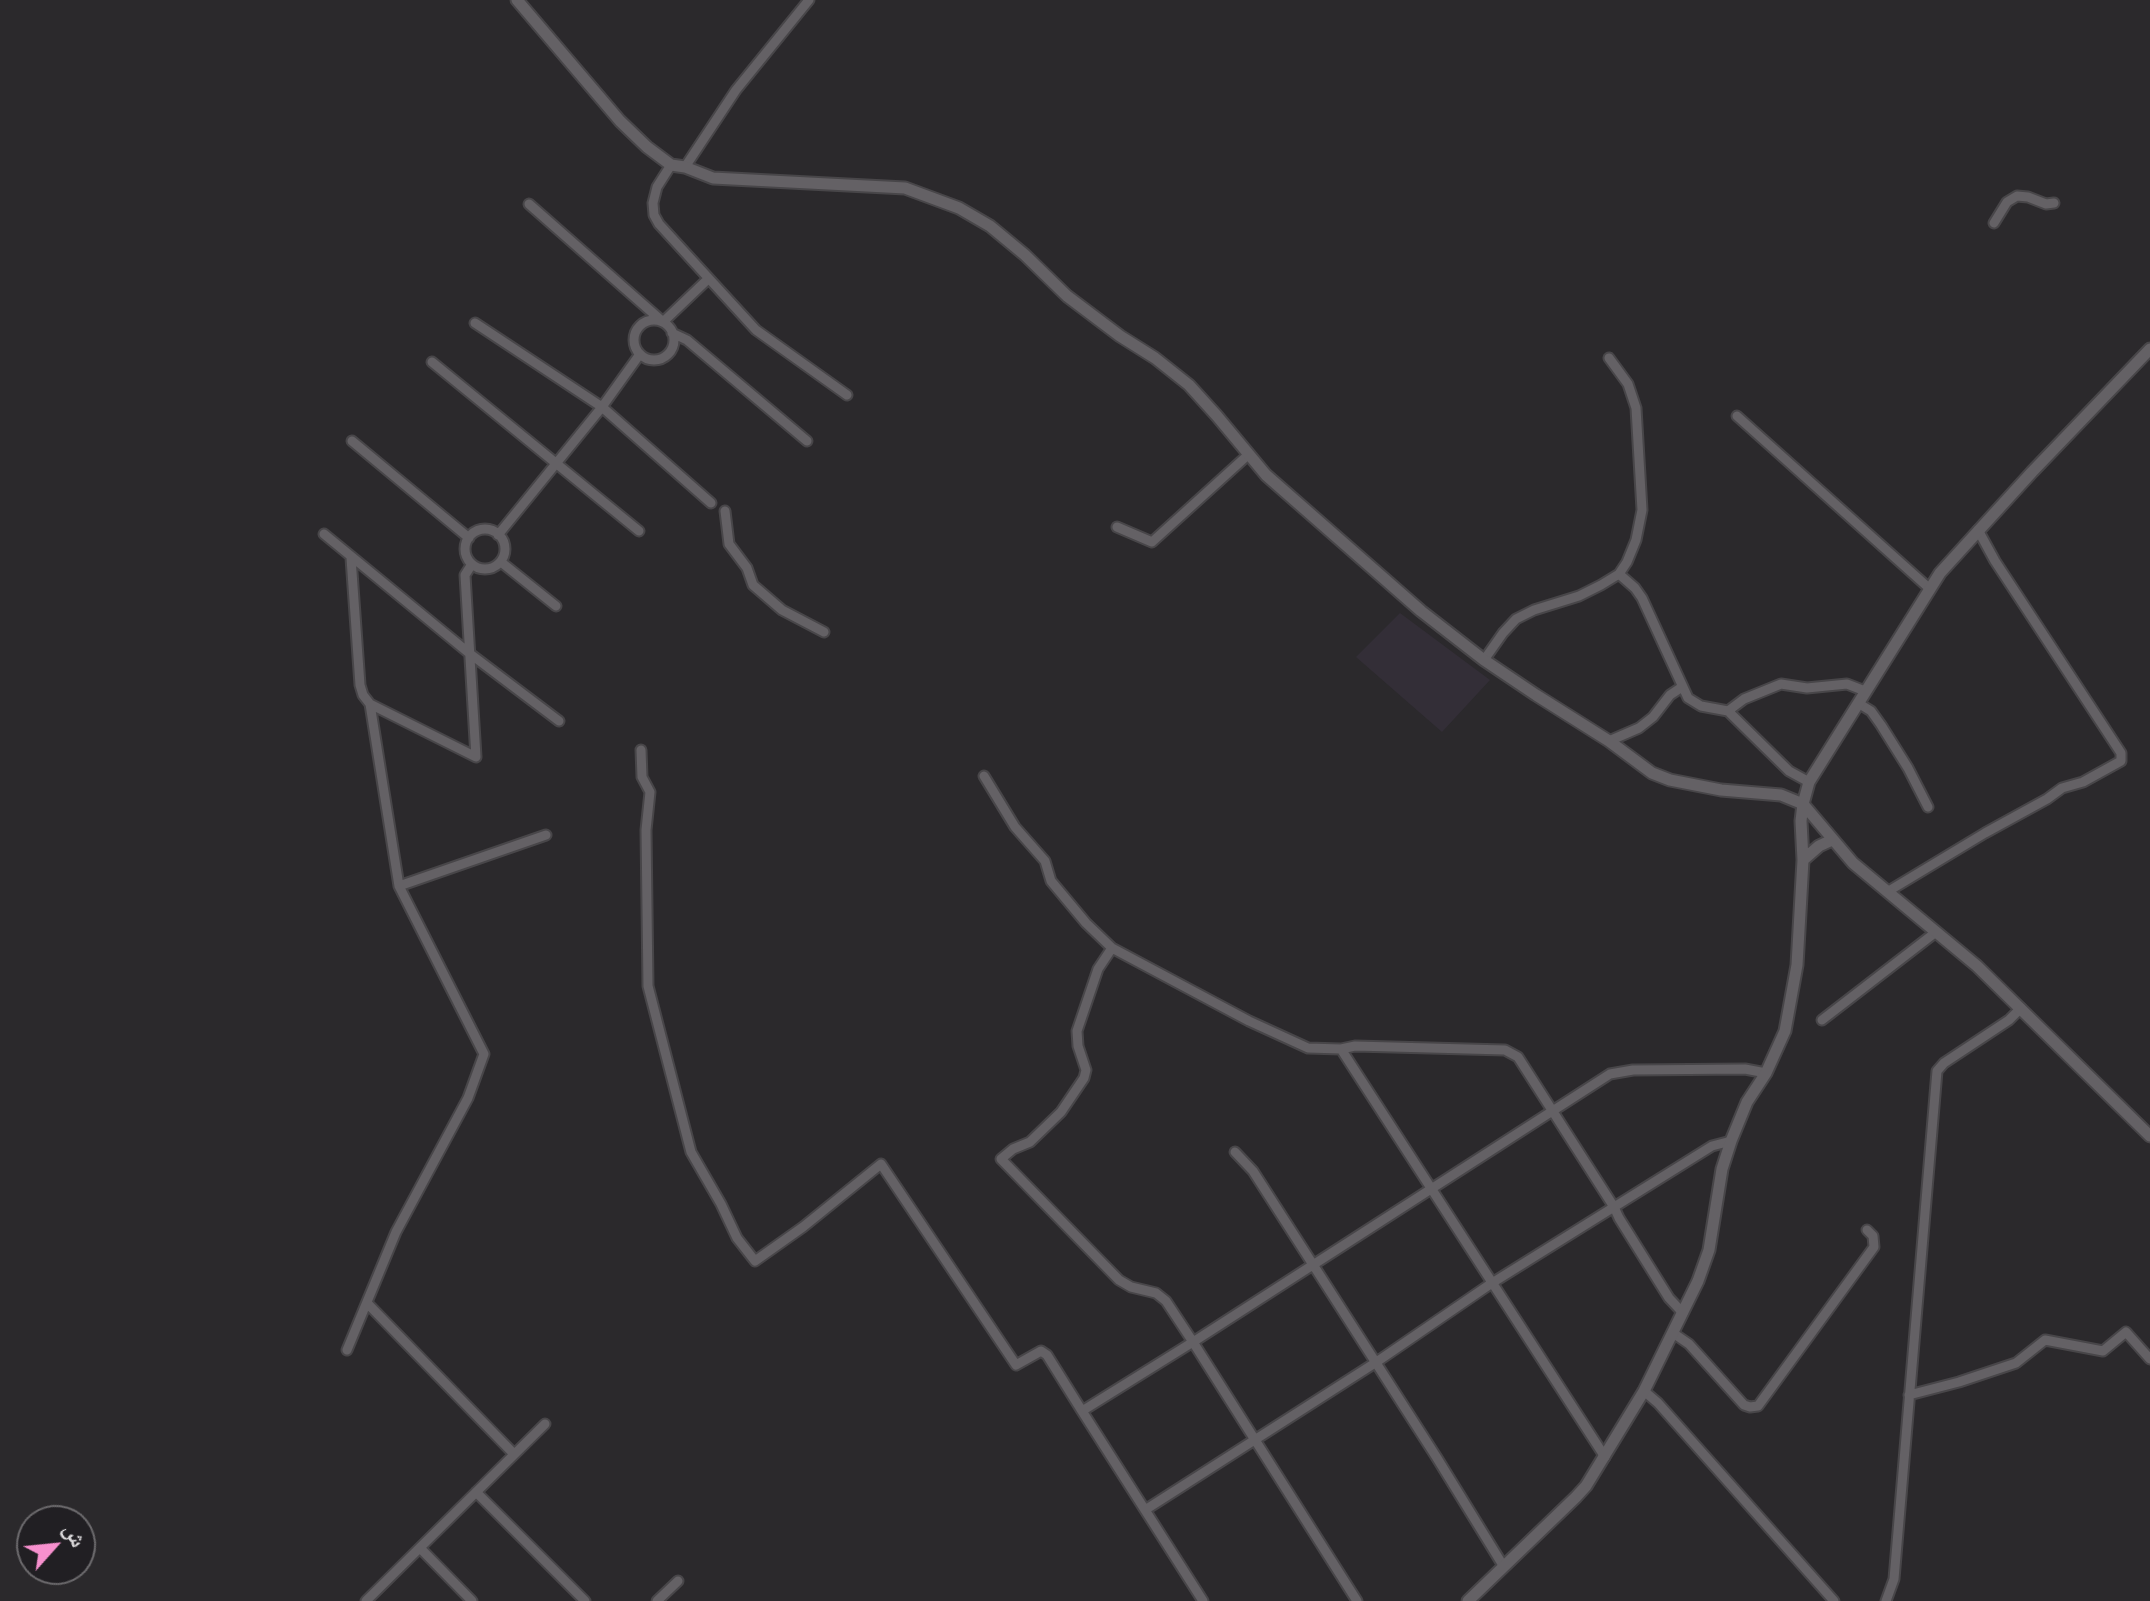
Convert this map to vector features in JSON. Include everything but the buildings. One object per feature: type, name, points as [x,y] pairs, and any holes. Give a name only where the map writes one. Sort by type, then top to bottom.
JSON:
[{"type":"street","points":[[517,0],[620,121],[671,165],[713,178],[905,188],[959,208],[990,226],[1067,296],[1189,385],[1266,475],[1410,602],[1484,660],[1609,741],[1652,773],[1670,780],[1721,790],[1781,795],[1803,804],[1853,863],[1977,966],[2150,1136]]},
{"type":"street","points":[[685,167],[736,90],[809,0]]},
{"type":"street","points":[[671,165],[657,187],[653,203],[659,224],[756,330],[847,395]]},
{"type":"street","points":[[1994,223],[2007,202],[2017,196],[2046,204],[2054,203]]},
{"type":"street","points":[[529,204],[672,333],[687,340],[807,441]]},
{"type":"street","points":[[663,322],[708,279]]},
{"type":"street","points":[[663,322],[651,320],[636,331],[634,343],[640,354],[652,360],[665,356],[673,346],[672,333]]},
{"type":"street","points":[[475,323],[602,407],[711,503]]},
{"type":"street","points":[[1468,1601],[1576,1497],[1605,1457],[1644,1391],[1698,1281],[1709,1250],[1722,1169],[1731,1141],[1747,1102],[1766,1073],[1785,1031],[1792,1002],[1803,860],[1803,804],[1809,782],[1940,573],[2150,349]]},
{"type":"street","points":[[498,535],[602,407],[640,354]]},
{"type":"street","points":[[1484,660],[1516,619],[1579,596],[1619,574],[1627,562],[1636,540],[1642,510],[1636,408],[1628,384],[1609,358]]},
{"type":"street","points":[[432,362],[639,531]]},
{"type":"street","points":[[1737,416],[1930,589]]},
{"type":"street","points":[[352,441],[469,538]]},
{"type":"street","points":[[1117,527],[1152,542],[1249,454]]},
{"type":"street","points":[[725,511],[729,544],[747,568],[753,585],[782,610],[824,632]]},
{"type":"street","points":[[482,530],[498,535],[505,549],[501,562],[490,569],[472,564],[466,553],[469,538],[482,530]]},
{"type":"street","points":[[1887,892],[2062,788],[2083,782],[2121,761],[2121,753],[1995,561],[1978,530]]},
{"type":"street","points":[[324,534],[469,653],[559,721]]},
{"type":"street","points":[[351,558],[363,695],[370,704],[476,757],[465,575],[472,564]]},
{"type":"street","points":[[501,562],[556,606]]},
{"type":"street","points":[[1619,574],[1642,598],[1688,698],[1701,706],[1728,711],[1789,771],[1809,782]]},
{"type":"street","points":[[1728,711],[1744,699],[1781,684],[1807,688],[1847,684],[1865,691]]},
{"type":"street","points":[[1609,741],[1639,728],[1653,717],[1670,695],[1682,687]]},
{"type":"street","points":[[1858,703],[1871,711],[1881,725],[1928,807]]},
{"type":"street","points":[[347,1350],[396,1232],[468,1098],[484,1054],[399,886],[370,704]]},
{"type":"street","points":[[641,750],[642,777],[650,792],[646,830],[648,986],[691,1152],[737,1238],[755,1261],[881,1164],[1016,1365],[1041,1351],[1047,1355],[1203,1601]]},
{"type":"street","points":[[984,776],[1015,827],[1045,861],[1051,881],[1112,948],[1249,1021],[1308,1048],[1341,1049],[1355,1046],[1505,1050],[1518,1057],[1669,1298],[1683,1313]]},
{"type":"street","points":[[399,886],[546,835]]},
{"type":"street","points":[[1803,860],[1819,846],[1832,840]]},
{"type":"street","points":[[1822,1020],[1936,932]]},
{"type":"street","points":[[1112,948],[1098,969],[1077,1031],[1086,1070],[1084,1078],[1061,1112],[1030,1142],[1013,1149],[1001,1159],[1119,1280],[1131,1287],[1156,1293],[1166,1301],[1357,1601]]},
{"type":"street","points":[[1886,1601],[1894,1579],[1937,1071],[2021,1008]]},
{"type":"street","points":[[1341,1049],[1605,1457]]},
{"type":"street","points":[[1082,1411],[1610,1074],[1633,1070],[1745,1069],[1766,1073]]},
{"type":"street","points":[[1145,1510],[1375,1363],[1492,1283],[1712,1146],[1731,1141]]},
{"type":"street","points":[[1235,1152],[1253,1171],[1504,1567]]},
{"type":"street","points":[[1673,1333],[1689,1344],[1744,1405],[1758,1406],[1874,1247],[1873,1236],[1867,1230]]},
{"type":"street","points":[[367,1303],[514,1454]]},
{"type":"street","points":[[1909,1395],[2016,1363],[2045,1340],[2103,1351],[2126,1332],[2150,1359]]},
{"type":"street","points":[[1644,1391],[1834,1601]]},
{"type":"street","points":[[366,1601],[545,1424]]},
{"type":"street","points":[[476,1492],[585,1601]]},
{"type":"street","points":[[420,1548],[472,1601]]},
{"type":"street","points":[[657,1601],[678,1581]]},
{"type":"shaded area","points":[[1400,613],[1490,680],[1442,732],[1356,657]]}]
